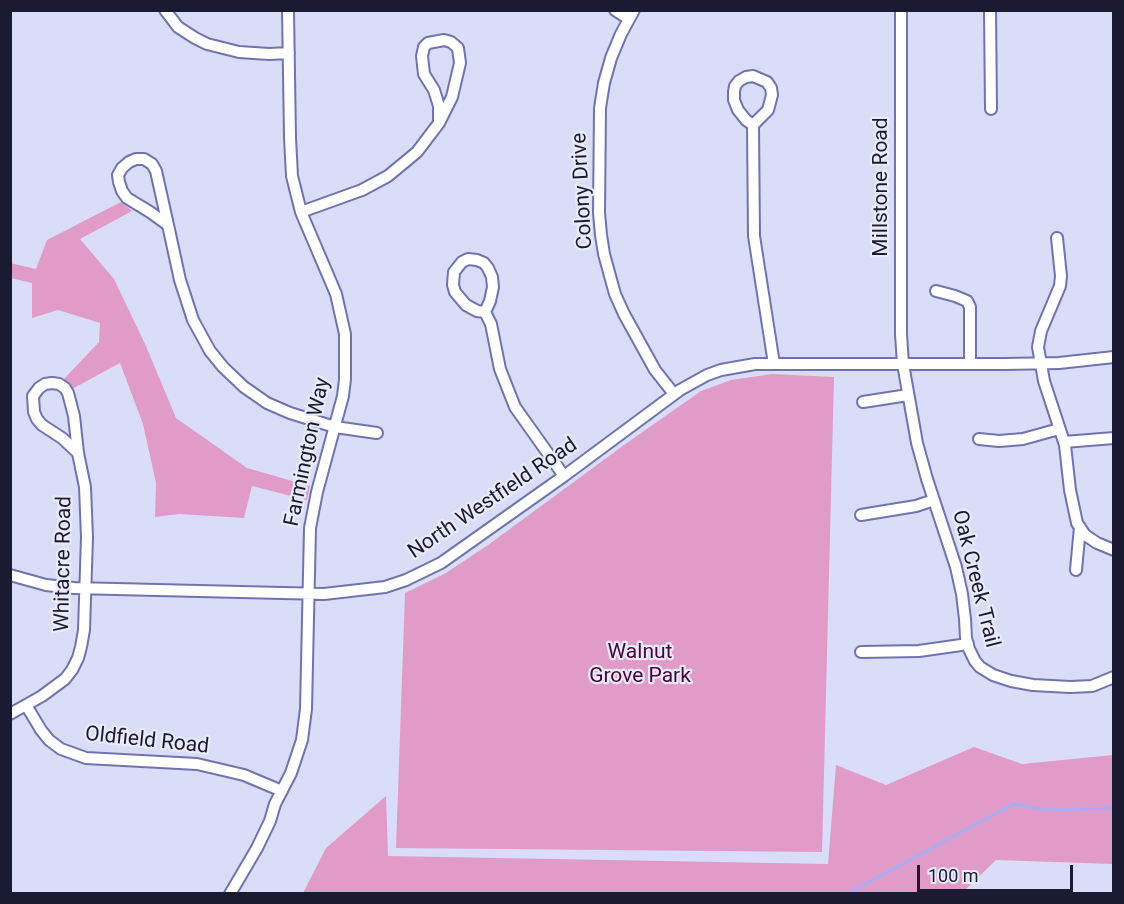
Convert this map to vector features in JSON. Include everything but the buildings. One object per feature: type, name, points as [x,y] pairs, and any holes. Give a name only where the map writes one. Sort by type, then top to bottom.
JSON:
[{"type":"street","points":[[165,10],[178,27],[207,44],[239,52],[289,53]]},
{"type":"street","name":"Farmington Way","points":[[230,894],[259,845],[291,773],[304,726],[310,528],[345,380],[345,334],[336,294],[301,212],[291,164],[288,10]]},
{"type":"street","points":[[615,10],[632,15]]},
{"type":"street","name":"Millstone Road","points":[[901,10],[901,334],[903,364]]},
{"type":"street","points":[[990,10],[991,109]]},
{"type":"street","name":"Colony Drive","points":[[632,15],[611,58],[600,108],[599,213],[601,235],[615,294],[624,314],[655,370],[674,394]]},
{"type":"street","points":[[301,212],[362,189],[388,176],[417,152],[439,123],[452,97],[458,78],[460,63],[458,48],[444,40],[428,43],[424,47],[422,56],[424,74],[440,106],[439,123]]},
{"type":"street","points":[[753,125],[738,110],[734,100],[735,86],[746,77],[753,76],[767,81],[772,95],[768,110],[753,125],[754,236],[774,364]]},
{"type":"street","points":[[168,225],[127,198],[122,191],[118,175],[129,162],[144,159],[152,164],[156,171],[160,183],[180,280],[193,320],[210,351],[223,367],[244,387],[267,403],[290,413],[335,427],[377,432]]},
{"type":"street","points":[[1058,238],[1060,286],[1041,331],[1038,347],[1040,363],[1064,442],[1077,524],[1085,535],[1096,543],[1113,550]]},
{"type":"street","points":[[468,259],[484,263],[489,268],[492,277],[493,287],[485,312],[477,311],[466,305],[455,292],[454,272],[462,262],[468,259]]},
{"type":"street","points":[[936,291],[955,296],[967,302],[970,307],[970,364]]},
{"type":"street","points":[[485,312],[491,324],[500,369],[515,407],[564,476]]},
{"type":"street","name":"North Westfield Road","points":[[10,575],[46,585],[85,588],[309,593],[385,587],[441,563],[674,394],[707,375],[721,370],[747,365],[774,364],[1059,363],[1113,357]]},
{"type":"street","name":"Oak Creek Trail","points":[[903,364],[917,443],[956,567],[962,594],[968,645],[975,661],[993,675],[1033,685],[1092,686],[1113,677]]},
{"type":"street","name":"Whitacre Road","points":[[10,714],[42,696],[65,679],[78,658],[84,630],[87,537],[85,487],[74,416],[65,388],[59,384],[45,384],[33,396],[32,405],[37,419],[78,453]]},
{"type":"street","points":[[863,402],[908,395]]},
{"type":"street","points":[[979,440],[1023,440],[1059,429]]},
{"type":"street","points":[[1064,442],[1113,438]]},
{"type":"street","points":[[861,515],[907,508],[934,500]]},
{"type":"street","points":[[1076,570],[1080,527]]},
{"type":"street","points":[[861,652],[919,651],[968,645]]},
{"type":"street","name":"Oldfield Road","points":[[26,705],[49,740],[61,749],[86,758],[197,764],[244,775],[282,791]]},
{"type":"green space","points":[[121,202],[132,211],[80,239],[114,279],[146,346],[176,418],[247,468],[310,486],[307,500],[252,486],[244,518],[179,514],[155,517],[156,483],[143,424],[120,363],[72,389],[63,380],[99,342],[100,323],[58,310],[32,318],[32,283],[11,278],[10,263],[36,269],[47,240]]},
{"type":"green space","name":"Walnut Grove Park","points":[[772,374],[834,377],[822,852],[396,848],[405,593],[446,573],[488,545],[701,391],[731,380]]},
{"type":"green space","points":[[974,747],[1022,764],[1113,755],[1113,864],[996,860],[961,894],[303,893],[326,848],[386,796],[388,856],[828,864],[836,765],[886,785]]},
{"type":"waterway","points":[[847,894],[1013,804],[1048,810],[1114,808]]}]
